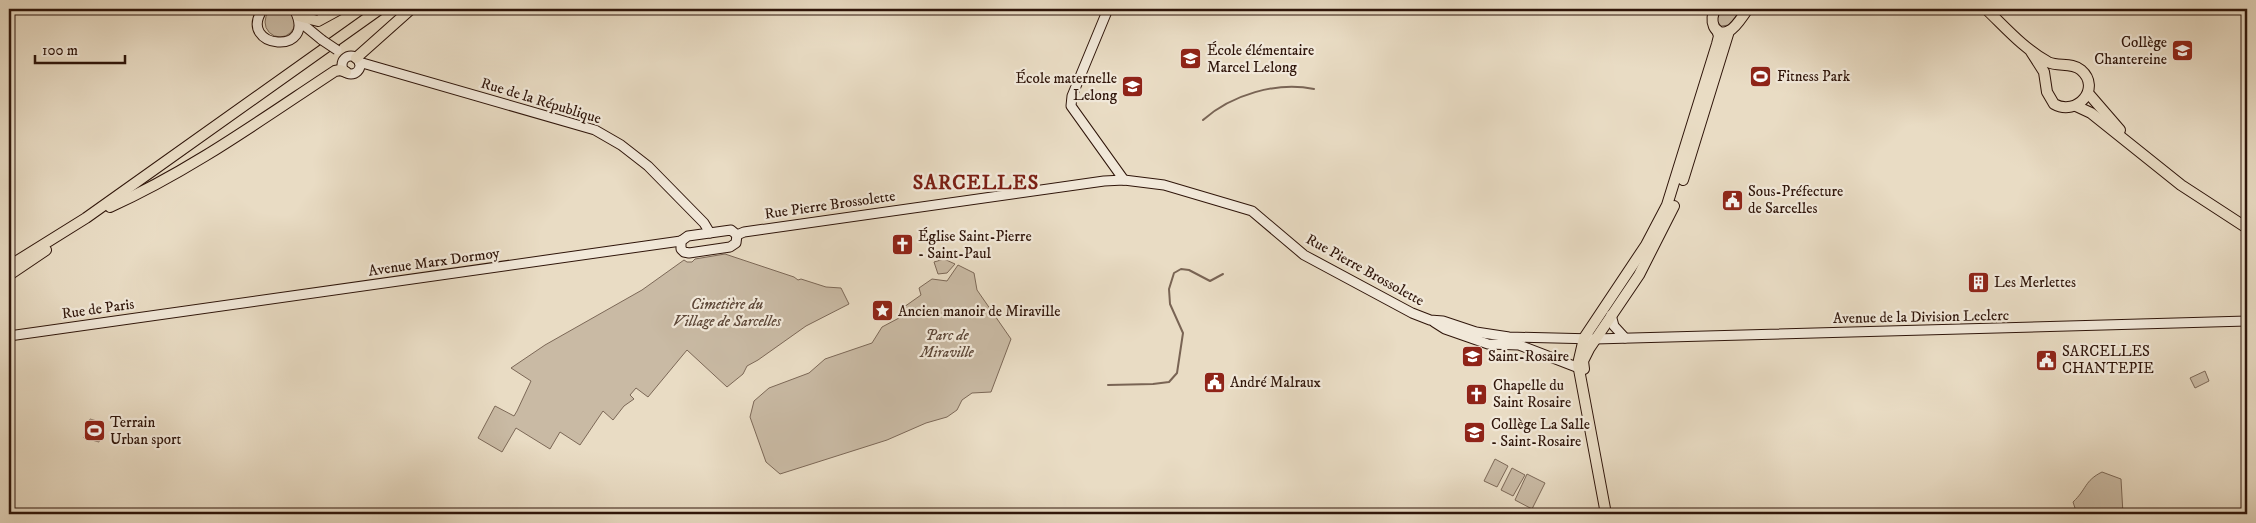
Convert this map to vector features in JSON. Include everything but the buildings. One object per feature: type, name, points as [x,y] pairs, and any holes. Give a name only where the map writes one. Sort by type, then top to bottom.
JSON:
[{"type":"main road","points":[[263,9],[258,19],[262,36],[270,42],[278,43],[294,37],[314,35]]},
{"type":"main road","points":[[297,16],[318,21],[340,9]]},
{"type":"main road","points":[[9,266],[87,217],[380,9]]},
{"type":"main road","points":[[9,276],[48,249],[87,217],[132,197],[190,165],[335,71],[355,63],[411,9]]},
{"type":"main road","points":[[1108,9],[1072,96],[1070,106],[1124,180]]},
{"type":"main road","points":[[1607,514],[1596,430],[1581,368],[1577,360],[1584,338],[1646,245],[1667,206],[1719,36],[1711,20],[1716,9]]},
{"type":"main road","points":[[1581,368],[1586,354],[1641,270],[1671,214],[1692,154],[1729,31],[1748,9]]},
{"type":"main road","points":[[1986,9],[2030,50],[2049,62],[2062,66]]},
{"type":"main road","points":[[294,37],[297,16]]},
{"type":"main road","points":[[297,16],[314,35],[355,63]]},
{"type":"main road","points":[[1717,30],[1729,31]]},
{"type":"main road","points":[[2030,50],[2042,68],[2049,97],[2054,104],[2067,108],[2076,106],[2083,102],[2088,93],[2087,79],[2081,70],[2071,65],[2062,66],[2051,72],[2046,82]]},
{"type":"main road","name":"Rue de la République","points":[[355,63],[595,130],[621,145],[648,166],[704,223],[710,233]]},
{"type":"main road","points":[[2088,93],[2141,152]]},
{"type":"main road","points":[[2076,106],[2087,110],[2199,198],[2247,228]]},
{"type":"main road","name":"Rue Pierre Brossolette","points":[[737,235],[744,232],[918,206],[1104,181],[1124,180],[1182,189],[1252,211],[1304,255],[1412,314],[1476,332],[1509,337],[1595,339]]},
{"type":"main road","name":"Avenue Marx Dormoy","points":[[192,310],[681,242],[688,236],[730,230],[737,235]]},
{"type":"main road","points":[[681,242],[681,248],[684,252],[689,253],[730,247],[736,243],[737,235]]},
{"type":"main road","name":"Rue de Paris","points":[[9,336],[192,310]]},
{"type":"main road","points":[[1611,315],[1614,326],[1625,338]]},
{"type":"main road","name":"Rue Pierre Brossolette","points":[[1430,320],[1444,329],[1488,344],[1519,345],[1581,368]]},
{"type":"main road","name":"Avenue de la Division Leclerc","points":[[1595,339],[2247,321]]},
{"type":"green space","points":[[280,7],[291,11],[295,22],[291,33],[280,37],[269,33],[265,22],[269,11]]},
{"type":"green space","points":[[1725,9],[1742,9],[1729,25],[1721,26],[1717,21],[1717,15]]},
{"type":"green space","name":"Cimetière du Village de Sarcelles","points":[[725,254],[798,280],[801,279],[826,287],[841,288],[849,304],[806,326],[747,366],[743,374],[727,387],[687,350],[648,397],[636,388],[630,395],[634,399],[624,406],[613,420],[603,411],[580,445],[560,432],[550,449],[516,428],[502,452],[478,438],[495,406],[514,416],[517,411],[531,381],[511,368],[545,345],[642,290],[684,260],[692,262],[695,259]]},
{"type":"green space","points":[[944,259],[955,264],[947,273],[938,274],[934,262]]},
{"type":"green space","name":"Parc de Miraville","points":[[958,265],[974,273],[977,290],[1011,339],[991,392],[972,393],[962,400],[957,410],[947,417],[926,423],[887,440],[780,474],[766,462],[750,417],[754,401],[769,388],[809,373],[825,359],[872,343],[882,327],[899,318],[904,307],[921,295],[919,288],[932,279],[947,281]]},
{"type":"green space","points":[[2205,371],[2209,381],[2195,388],[2190,378]]},
{"type":"green space","name":"Terrain Urban sport","points":[[90,419],[104,423],[99,442],[84,438]]},
{"type":"green space","points":[[1495,459],[1508,466],[1497,487],[1484,481]]},
{"type":"green space","points":[[1512,468],[1525,475],[1513,496],[1501,490]]},
{"type":"green space","points":[[2102,472],[2121,479],[2123,514],[2077,514],[2073,502],[2089,482]]},
{"type":"green space","points":[[1527,474],[1545,483],[1532,509],[1515,500]]},
{"type":"waterway","points":[[1203,120],[1227,103],[1255,92],[1285,87],[1314,89]]},
{"type":"waterway","points":[[1108,385],[1169,382],[1177,373],[1183,333],[1170,304],[1169,289],[1174,273],[1181,269],[1189,270],[1210,281],[1223,274]]},
{"type":"place","name":"Collège Chantereine","points":[[2183,51]]},
{"type":"place","name":"École élémentaire Marcel Lelong","points":[[1191,59]]},
{"type":"place","name":"Fitness Park","points":[[1761,76]]},
{"type":"place","name":"École maternelle Lelong","points":[[1133,87]]},
{"type":"place","name":"Sous-Préfecture de Sarcelles","points":[[1732,200]]},
{"type":"place","name":"Église Saint-Pierre - Saint-Paul","points":[[902,245]]},
{"type":"place","name":"Les Merlettes","points":[[1978,282]]},
{"type":"place","name":"Ancien manoir de Miraville","points":[[882,311]]},
{"type":"place","name":"Saint-Rosaire","points":[[1472,356]]},
{"type":"place","name":"SARCELLES CHANTEPIE","points":[[2046,360]]},
{"type":"place","name":"André Malraux","points":[[1214,382]]},
{"type":"place","name":"Chapelle du Saint Rosaire","points":[[1477,394]]},
{"type":"place","name":"Terrain Urban sport","points":[[94,431]]},
{"type":"place","name":"Collège La Salle - Saint-Rosaire","points":[[1475,433]]},
{"type":"district","name":"SARCELLES","points":[[976,183]]}]
